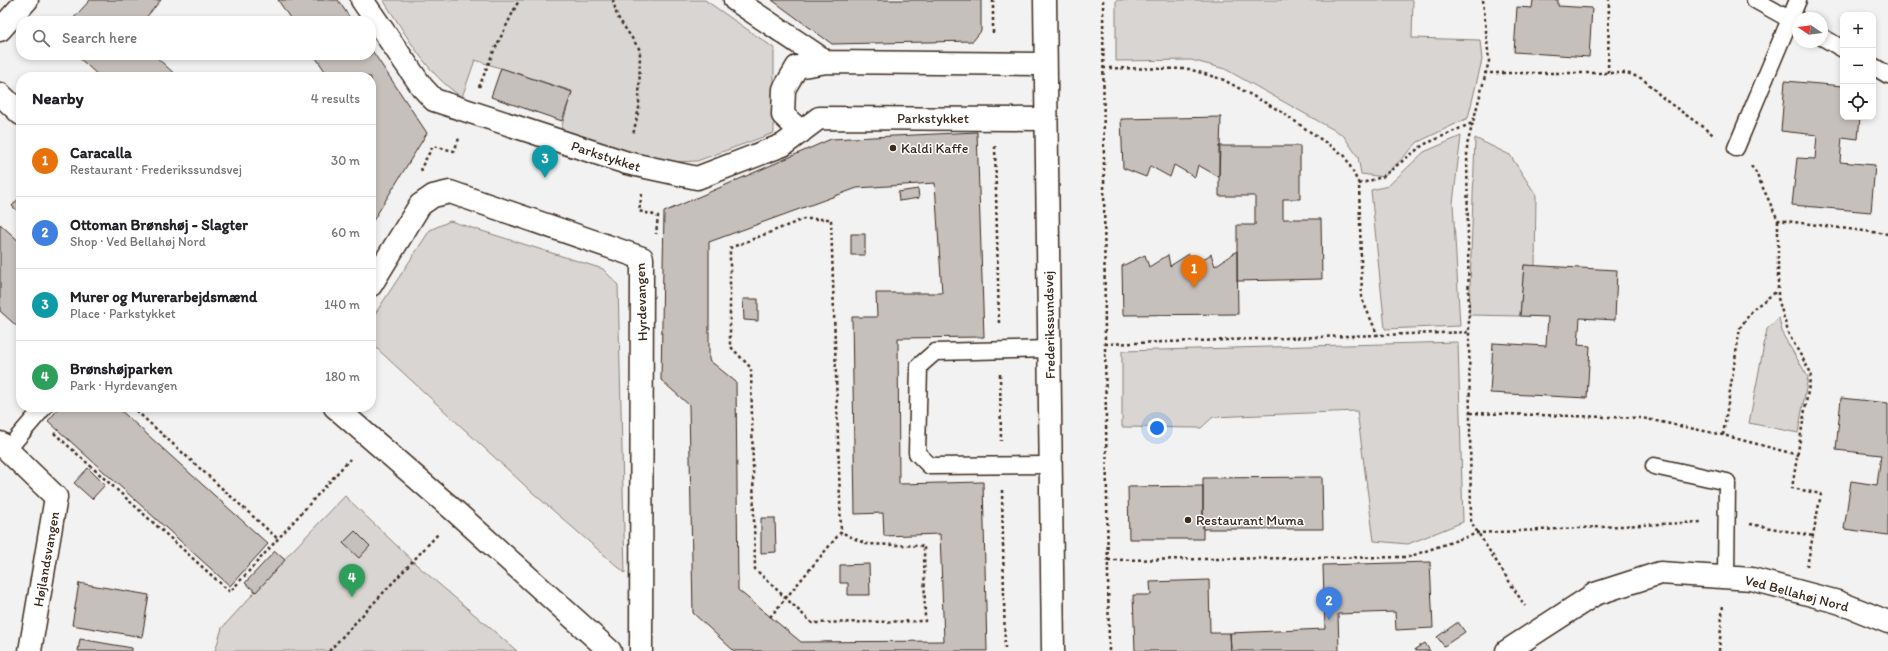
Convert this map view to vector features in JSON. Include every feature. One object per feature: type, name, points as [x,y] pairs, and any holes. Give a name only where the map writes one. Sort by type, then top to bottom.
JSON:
[{"type":"street","points":[[0,30],[27,0]]},
{"type":"street","name":"Parkstykket","points":[[362,0],[373,16]]},
{"type":"street","points":[[735,0],[827,62]]},
{"type":"street","name":"Frederikssundsvej","points":[[1044,0],[1054,651]]},
{"type":"street","name":"Parkstykket","points":[[376,20],[422,87],[434,100],[627,163],[697,178],[783,145],[819,118],[1046,119]]},
{"type":"street","points":[[801,132],[783,115],[784,89],[797,67],[827,62],[1045,64]]},
{"type":"street","points":[[0,94],[16,109]]},
{"type":"street","name":"Hyrdevangen","points":[[376,277],[420,204],[433,196],[450,192],[642,258],[641,651]]},
{"type":"street","points":[[341,412],[457,513],[610,651]]},
{"type":"street","name":"Højlandsvangen","points":[[4,446],[56,497],[30,651]]},
{"type":"street","name":"Ved Bellahøj Nord","points":[[1507,651],[1595,594],[1660,573],[1752,579],[1838,602],[1888,622]]},
{"type":"lane","points":[[1755,0],[1792,20]]},
{"type":"lane","points":[[1796,12],[1798,0]]},
{"type":"lane","points":[[1736,148],[1792,25]]},
{"type":"lane","points":[[1828,40],[1841,48]]},
{"type":"lane","points":[[1876,68],[1888,75]]},
{"type":"lane","points":[[1049,350],[935,352],[919,366],[916,453],[930,466],[1051,466]]},
{"type":"lane","points":[[4,446],[40,412]]},
{"type":"lane","points":[[1654,466],[1727,482],[1725,522],[1726,577]]},
{"type":"path","points":[[468,111],[492,55],[519,0]]},
{"type":"path","points":[[613,0],[617,16],[640,50],[639,108],[627,163]]},
{"type":"path","points":[[1103,0],[1102,68],[1109,651]]},
{"type":"path","points":[[1483,0],[1489,61],[1484,73],[1467,145],[1471,522],[1540,629]]},
{"type":"path","points":[[1608,73],[1609,0]]},
{"type":"path","points":[[1102,68],[1189,69],[1224,80],[1280,111],[1346,156],[1359,184],[1362,299],[1378,336]]},
{"type":"path","points":[[1484,73],[1627,73],[1643,79],[1664,99],[1706,131],[1736,148],[1755,171],[1778,220],[1778,298],[1789,335],[1811,374],[1792,488],[1820,494],[1802,592]]},
{"type":"path","points":[[1359,184],[1382,178],[1423,145],[1472,123]]},
{"type":"path","points":[[426,160],[433,146],[454,151]]},
{"type":"path","points":[[639,210],[658,216],[655,240]]},
{"type":"path","points":[[770,617],[785,598],[841,532],[831,219],[804,219],[730,248],[730,346],[751,368],[755,569],[785,598],[812,623],[925,621],[924,546],[866,544],[841,532]]},
{"type":"path","points":[[1778,220],[1888,234]]},
{"type":"path","points":[[1723,435],[1740,328],[1753,309],[1778,291]]},
{"type":"path","points":[[1105,344],[1469,332]]},
{"type":"path","points":[[40,412],[230,592],[350,458]]},
{"type":"path","points":[[138,412],[278,539]]},
{"type":"path","points":[[1470,413],[1642,418],[1723,435],[1798,455]]},
{"type":"path","points":[[329,651],[457,513]]},
{"type":"path","points":[[1108,560],[1408,557],[1478,533],[1725,522],[1761,526],[1813,536]]},
{"type":"path","points":[[1719,651],[1726,577]]},
{"type":"shaded area","points":[[383,0],[705,0],[774,48],[774,133],[697,161],[675,162],[656,160],[561,129],[572,91],[475,60],[462,97],[449,88],[438,77],[418,53]]},
{"type":"shaded area","points":[[1116,0],[1413,0],[1412,38],[1480,40],[1482,60],[1468,118],[1418,142],[1384,177],[1361,174],[1358,157],[1343,135],[1225,69],[1191,60],[1116,61]]},
{"type":"shaded area","points":[[1461,136],[1453,203],[1460,326],[1385,329],[1371,190],[1388,186],[1424,152]]},
{"type":"shaded area","points":[[1475,138],[1510,155],[1536,195],[1535,266],[1524,265],[1520,316],[1469,315]]},
{"type":"shaded area","points":[[450,221],[603,269],[618,285],[625,573],[533,493],[376,348],[376,312],[430,230]]},
{"type":"shaded area","points":[[1779,318],[1783,335],[1808,377],[1798,433],[1749,423],[1767,329]]},
{"type":"shaded area","points":[[1458,342],[1463,522],[1408,544],[1374,541],[1357,411],[1213,417],[1201,428],[1122,427],[1122,351]]},
{"type":"shaded area","points":[[345,496],[418,566],[517,651],[215,651],[222,628],[292,551]]},
{"type":"building","points":[[90,0],[161,0],[147,16],[76,16]]},
{"type":"building","points":[[278,0],[338,0],[349,16],[289,16]]},
{"type":"building","points":[[772,0],[981,0],[981,31],[973,41],[832,44]]},
{"type":"building","points":[[1533,0],[1558,0],[1558,6],[1592,8],[1589,57],[1514,52],[1517,7],[1532,8]]},
{"type":"building","points":[[376,56],[427,133],[376,216],[376,72],[326,72],[317,60],[376,60]]},
{"type":"building","points":[[81,60],[159,60],[173,72],[95,72]]},
{"type":"building","points":[[501,68],[572,92],[562,121],[491,97]]},
{"type":"building","points":[[1785,81],[1840,86],[1840,120],[1860,120],[1858,139],[1842,137],[1840,162],[1875,165],[1871,212],[1792,205],[1797,158],[1815,159],[1817,135],[1781,131]]},
{"type":"building","points":[[1221,117],[1219,177],[1198,165],[1195,177],[1174,165],[1170,177],[1150,166],[1146,177],[1123,168],[1121,119]]},
{"type":"building","points":[[977,132],[984,337],[898,338],[899,484],[983,482],[987,651],[734,651],[693,613],[689,405],[661,380],[664,212],[831,139]],"holes":[[[935,183],[942,293],[876,293],[877,317],[852,317],[855,514],[883,513],[884,536],[940,534],[944,641],[801,642],[738,590],[736,382],[709,360],[709,242],[857,188]]]},
{"type":"building","points":[[1219,146],[1300,146],[1300,199],[1283,199],[1283,219],[1321,219],[1322,279],[1237,281],[1237,225],[1255,225],[1255,196],[1219,196]]},
{"type":"building","points":[[918,189],[919,198],[899,201],[898,192]]},
{"type":"building","points":[[16,202],[16,210],[12,206]]},
{"type":"building","points":[[0,224],[16,238],[16,325],[0,311]]},
{"type":"building","points":[[851,234],[865,234],[865,255],[851,255]]},
{"type":"building","points":[[1237,251],[1238,314],[1123,315],[1122,266],[1145,255],[1149,267],[1168,255],[1170,266],[1189,254],[1193,266],[1211,254],[1215,266]]},
{"type":"building","points":[[1524,265],[1617,270],[1615,320],[1580,318],[1578,345],[1590,346],[1587,398],[1490,393],[1493,343],[1546,346],[1548,317],[1520,316]]},
{"type":"building","points":[[743,299],[758,299],[758,321],[744,320]]},
{"type":"building","points":[[1841,398],[1888,403],[1888,535],[1844,529],[1851,481],[1877,485],[1881,455],[1836,450]]},
{"type":"building","points":[[56,412],[123,412],[268,544],[230,586],[48,421]]},
{"type":"building","points":[[88,468],[105,485],[92,499],[74,483]]},
{"type":"building","points":[[1322,477],[1323,529],[1203,529],[1203,478]]},
{"type":"building","points":[[1203,486],[1203,539],[1129,539],[1128,487]]},
{"type":"building","points":[[761,518],[775,518],[776,552],[761,553]]},
{"type":"building","points":[[355,531],[370,546],[359,558],[343,543]]},
{"type":"building","points":[[275,551],[285,560],[256,592],[245,583]]},
{"type":"building","points":[[1430,562],[1433,628],[1396,630],[1395,612],[1338,614],[1339,651],[1231,651],[1230,633],[1325,629],[1323,565]]},
{"type":"building","points":[[869,564],[870,595],[848,595],[848,583],[840,583],[840,565]]},
{"type":"building","points":[[1209,580],[1210,633],[1230,633],[1231,651],[1135,651],[1133,595],[1151,595],[1150,582]]},
{"type":"building","points":[[79,583],[149,595],[142,637],[72,625]]},
{"type":"building","points":[[1458,622],[1465,632],[1444,646],[1437,637]]},
{"type":"building","points":[[80,639],[132,648],[132,651],[78,651]]},
{"type":"building","points":[[1425,643],[1430,651],[1416,651],[1415,649]]},
{"type":"place","name":"Kaldi Kaffe","points":[[893,148]]},
{"type":"place","name":"Murer og Murerarbejdsmænd","points":[[545,178]]},
{"type":"place","name":"Caracalla","points":[[1194,288]]},
{"type":"place","name":"Restaurant Muma","points":[[1188,520]]},
{"type":"place","name":"Brønshøjparken","points":[[352,597]]},
{"type":"place","name":"Ottoman Brønshøj - Slagter","points":[[1329,620]]}]
